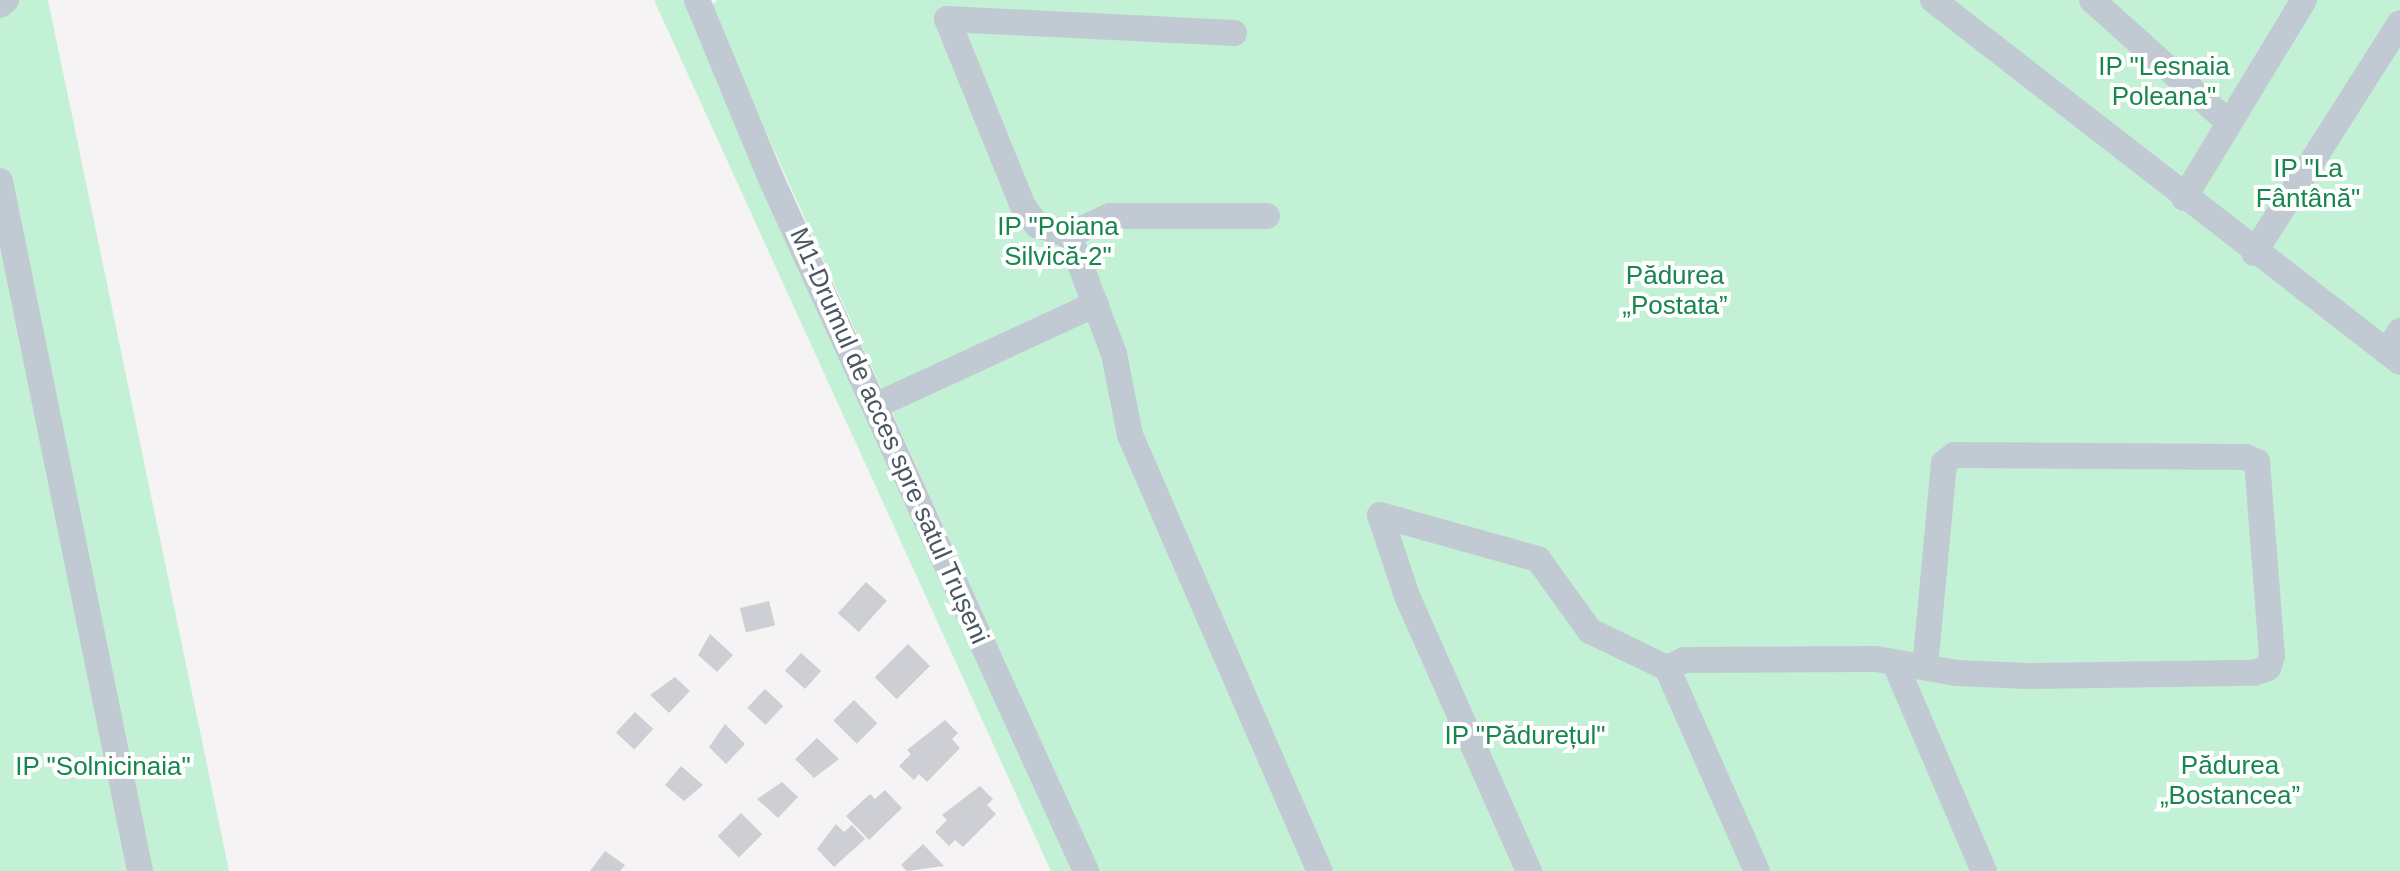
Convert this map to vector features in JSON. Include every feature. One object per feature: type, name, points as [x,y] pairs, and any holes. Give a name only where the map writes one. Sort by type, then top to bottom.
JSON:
[{"type":"street","points":[[0,5],[6,0]]},
{"type":"street","name":"M1-Drumul de acces spre satul Trușeni","points":[[697,0],[1086,871]]},
{"type":"street","points":[[1933,0],[2254,253],[2396,348]]},
{"type":"street","points":[[2092,0],[2229,123]]},
{"type":"street","points":[[2184,198],[2304,0]]},
{"type":"street","points":[[1234,33],[947,19],[1023,206],[1037,225],[1069,235],[1110,216],[1267,216]]},
{"type":"street","points":[[2254,253],[2400,23]]},
{"type":"street","points":[[0,181],[140,871]]},
{"type":"street","points":[[1069,235],[1114,354],[1130,435],[1320,871]]},
{"type":"street","points":[[877,405],[1096,304]]},
{"type":"street","points":[[1529,871],[1407,596],[1380,515],[1538,559],[1590,631],[1667,668],[1700,660],[1876,659],[1896,666],[2028,676],[2268,668],[2272,656],[2257,462],[2246,457],[1954,455],[1944,463],[1925,667]]},
{"type":"street","points":[[1896,666],[1984,871]]},
{"type":"street","points":[[1667,668],[1757,871]]},
{"type":"green space","name":"IP \"Solnicinaia\"","points":[[0,0],[48,0],[229,871],[0,871]]},
{"type":"green space","points":[[654,0],[685,0],[1074,871],[1051,871]]},
{"type":"green space","points":[[717,0],[2400,0],[2400,871],[1099,871],[710,8]]},
{"type":"building","points":[[866,582],[887,601],[859,632],[838,613]]},
{"type":"building","points":[[769,601],[775,625],[746,633],[740,608]]},
{"type":"building","points":[[710,634],[733,655],[717,672],[698,655]]},
{"type":"building","points":[[908,644],[930,666],[897,699],[875,677]]},
{"type":"building","points":[[801,653],[821,671],[805,689],[785,671]]},
{"type":"building","points":[[675,677],[690,691],[669,713],[650,695]]},
{"type":"building","points":[[765,689],[783,706],[766,725],[747,708]]},
{"type":"building","points":[[854,700],[877,723],[857,744],[833,721]]},
{"type":"building","points":[[635,712],[653,729],[634,750],[616,732]]},
{"type":"building","points":[[945,720],[958,733],[952,739],[960,748],[927,782],[919,774],[914,780],[899,766],[911,754],[907,750]]},
{"type":"building","points":[[725,724],[745,744],[726,764],[709,747]]},
{"type":"building","points":[[817,738],[839,759],[814,778],[795,759]]},
{"type":"building","points":[[681,766],[703,785],[684,801],[665,785]]},
{"type":"building","points":[[782,782],[798,797],[778,818],[757,799]]},
{"type":"building","points":[[980,786],[993,799],[987,805],[996,814],[963,847],[955,840],[949,846],[935,832],[947,820],[942,815]]},
{"type":"building","points":[[885,790],[902,808],[869,840],[846,816],[870,794],[875,799]]},
{"type":"building","points":[[741,813],[762,834],[739,858],[718,836]]},
{"type":"building","points":[[836,824],[844,832],[852,825],[865,839],[834,867],[817,849]]},
{"type":"building","points":[[923,844],[944,866],[907,871],[901,865]]},
{"type":"building","points":[[605,851],[625,865],[620,871],[590,871]]},
{"type":"park label","name":"IP \"Lesnaia Poleana\"","points":[[2164,82]]},
{"type":"park label","name":"IP \"La Fântână\"","points":[[2308,184]]},
{"type":"park label","name":"IP \"Poiana Silvică-2\"","points":[[1058,242]]},
{"type":"park label","name":"Pădurea „Postata”","points":[[1675,291]]},
{"type":"park label","name":"IP \"Pădurețul\"","points":[[1525,736]]},
{"type":"park label","name":"Pădurea „Bostancea”","points":[[2230,781]]}]
